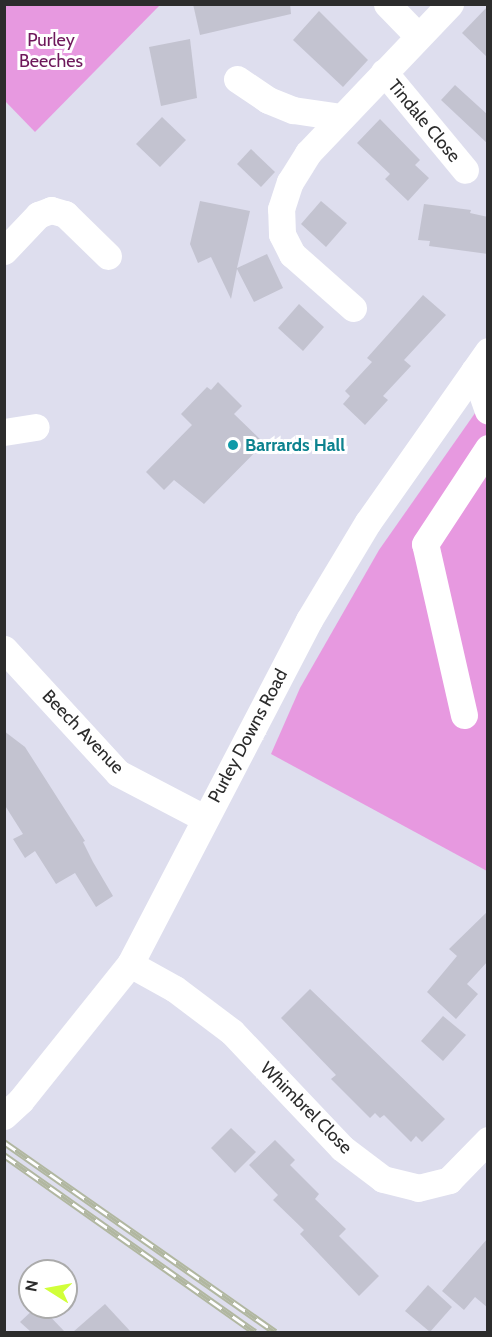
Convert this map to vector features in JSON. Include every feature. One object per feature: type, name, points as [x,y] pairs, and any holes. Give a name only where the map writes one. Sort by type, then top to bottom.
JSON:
[{"type":"street","points":[[387,4],[418,36]]},
{"type":"street","name":"Tindale Close","points":[[353,308],[292,254],[282,234],[282,209],[290,182],[308,153],[450,4]]},
{"type":"street","name":"Tindale Close","points":[[384,72],[465,170]]},
{"type":"street","points":[[237,79],[268,100],[293,111],[341,117]]},
{"type":"street","points":[[4,251],[38,215],[51,210],[65,214],[108,256]]},
{"type":"street","points":[[481,361],[488,411]]},
{"type":"street","name":"Purley Downs Road","points":[[13,1108],[130,964],[204,818],[315,610],[368,522],[481,361]]},
{"type":"street","points":[[4,432],[36,426]]},
{"type":"street","points":[[464,715],[425,544],[488,448]]},
{"type":"street","name":"Beech Avenue","points":[[4,649],[118,773],[204,818]]},
{"type":"street","name":"Whimbrel Close","points":[[130,964],[174,989],[232,1032],[342,1148],[383,1179],[418,1188],[449,1180],[488,1140]]},
{"type":"green space","name":"Purley Beeches","points":[[4,5],[160,5],[35,132],[5,101]]},
{"type":"green space","points":[[487,396],[487,871],[271,754],[300,688],[379,550]]},
{"type":"building","points":[[193,4],[290,4],[291,14],[200,35]]},
{"type":"building","points":[[488,6],[488,58],[462,33]]},
{"type":"building","points":[[319,11],[368,60],[343,87],[293,40]]},
{"type":"building","points":[[190,39],[197,98],[161,106],[149,47]]},
{"type":"building","points":[[455,85],[488,115],[488,144],[441,100]]},
{"type":"building","points":[[162,117],[186,140],[160,167],[136,144]]},
{"type":"building","points":[[380,119],[420,160],[415,165],[429,178],[408,201],[385,179],[390,174],[357,143]]},
{"type":"building","points":[[251,149],[275,172],[261,187],[237,164]]},
{"type":"building","points":[[200,201],[250,211],[237,268],[267,254],[283,288],[254,302],[237,269],[231,299],[211,257],[198,263],[190,244]]},
{"type":"building","points":[[321,201],[347,223],[326,247],[301,224]]},
{"type":"building","points":[[424,204],[471,210],[470,213],[488,217],[488,254],[429,246],[430,241],[418,240]]},
{"type":"building","points":[[423,295],[446,315],[404,360],[411,366],[383,396],[388,400],[365,425],[343,404],[350,396],[345,391],[372,362],[367,358]]},
{"type":"building","points":[[299,304],[324,327],[303,351],[278,328]]},
{"type":"building","name":"Barrards Hall","points":[[218,382],[242,406],[234,414],[264,443],[204,504],[174,480],[164,490],[146,472],[192,425],[181,414],[207,387],[211,390]]},
{"type":"building","points":[[4,731],[25,747],[85,841],[83,842],[93,862],[113,896],[96,907],[75,873],[56,884],[35,851],[25,858],[13,839],[23,834],[4,804]]},
{"type":"building","points":[[488,911],[488,961],[467,984],[478,994],[456,1019],[427,992],[457,956],[449,949]]},
{"type":"building","points":[[310,989],[445,1119],[422,1142],[416,1136],[411,1142],[384,1115],[380,1118],[375,1113],[370,1118],[331,1079],[336,1075],[281,1018]]},
{"type":"building","points":[[443,1016],[466,1035],[443,1061],[421,1041]]},
{"type":"building","points":[[231,1128],[256,1152],[235,1173],[211,1148]]},
{"type":"building","points":[[275,1140],[295,1160],[290,1165],[319,1194],[315,1199],[346,1229],[339,1236],[379,1276],[359,1296],[300,1234],[304,1230],[273,1200],[278,1195],[249,1165]]},
{"type":"building","points":[[488,1238],[488,1308],[475,1297],[464,1310],[442,1291]]},
{"type":"building","points":[[428,1285],[452,1307],[430,1332],[405,1311]]},
{"type":"building","points":[[105,1304],[131,1332],[73,1332]]},
{"type":"building","points":[[23,1319],[53,1319],[65,1332],[31,1332],[20,1322]]},
{"type":"railway","points":[[4,1142],[275,1332]]},
{"type":"railway","points":[[4,1155],[255,1332]]},
{"type":"place","name":"Barrards Hall","points":[[233,445]]}]
